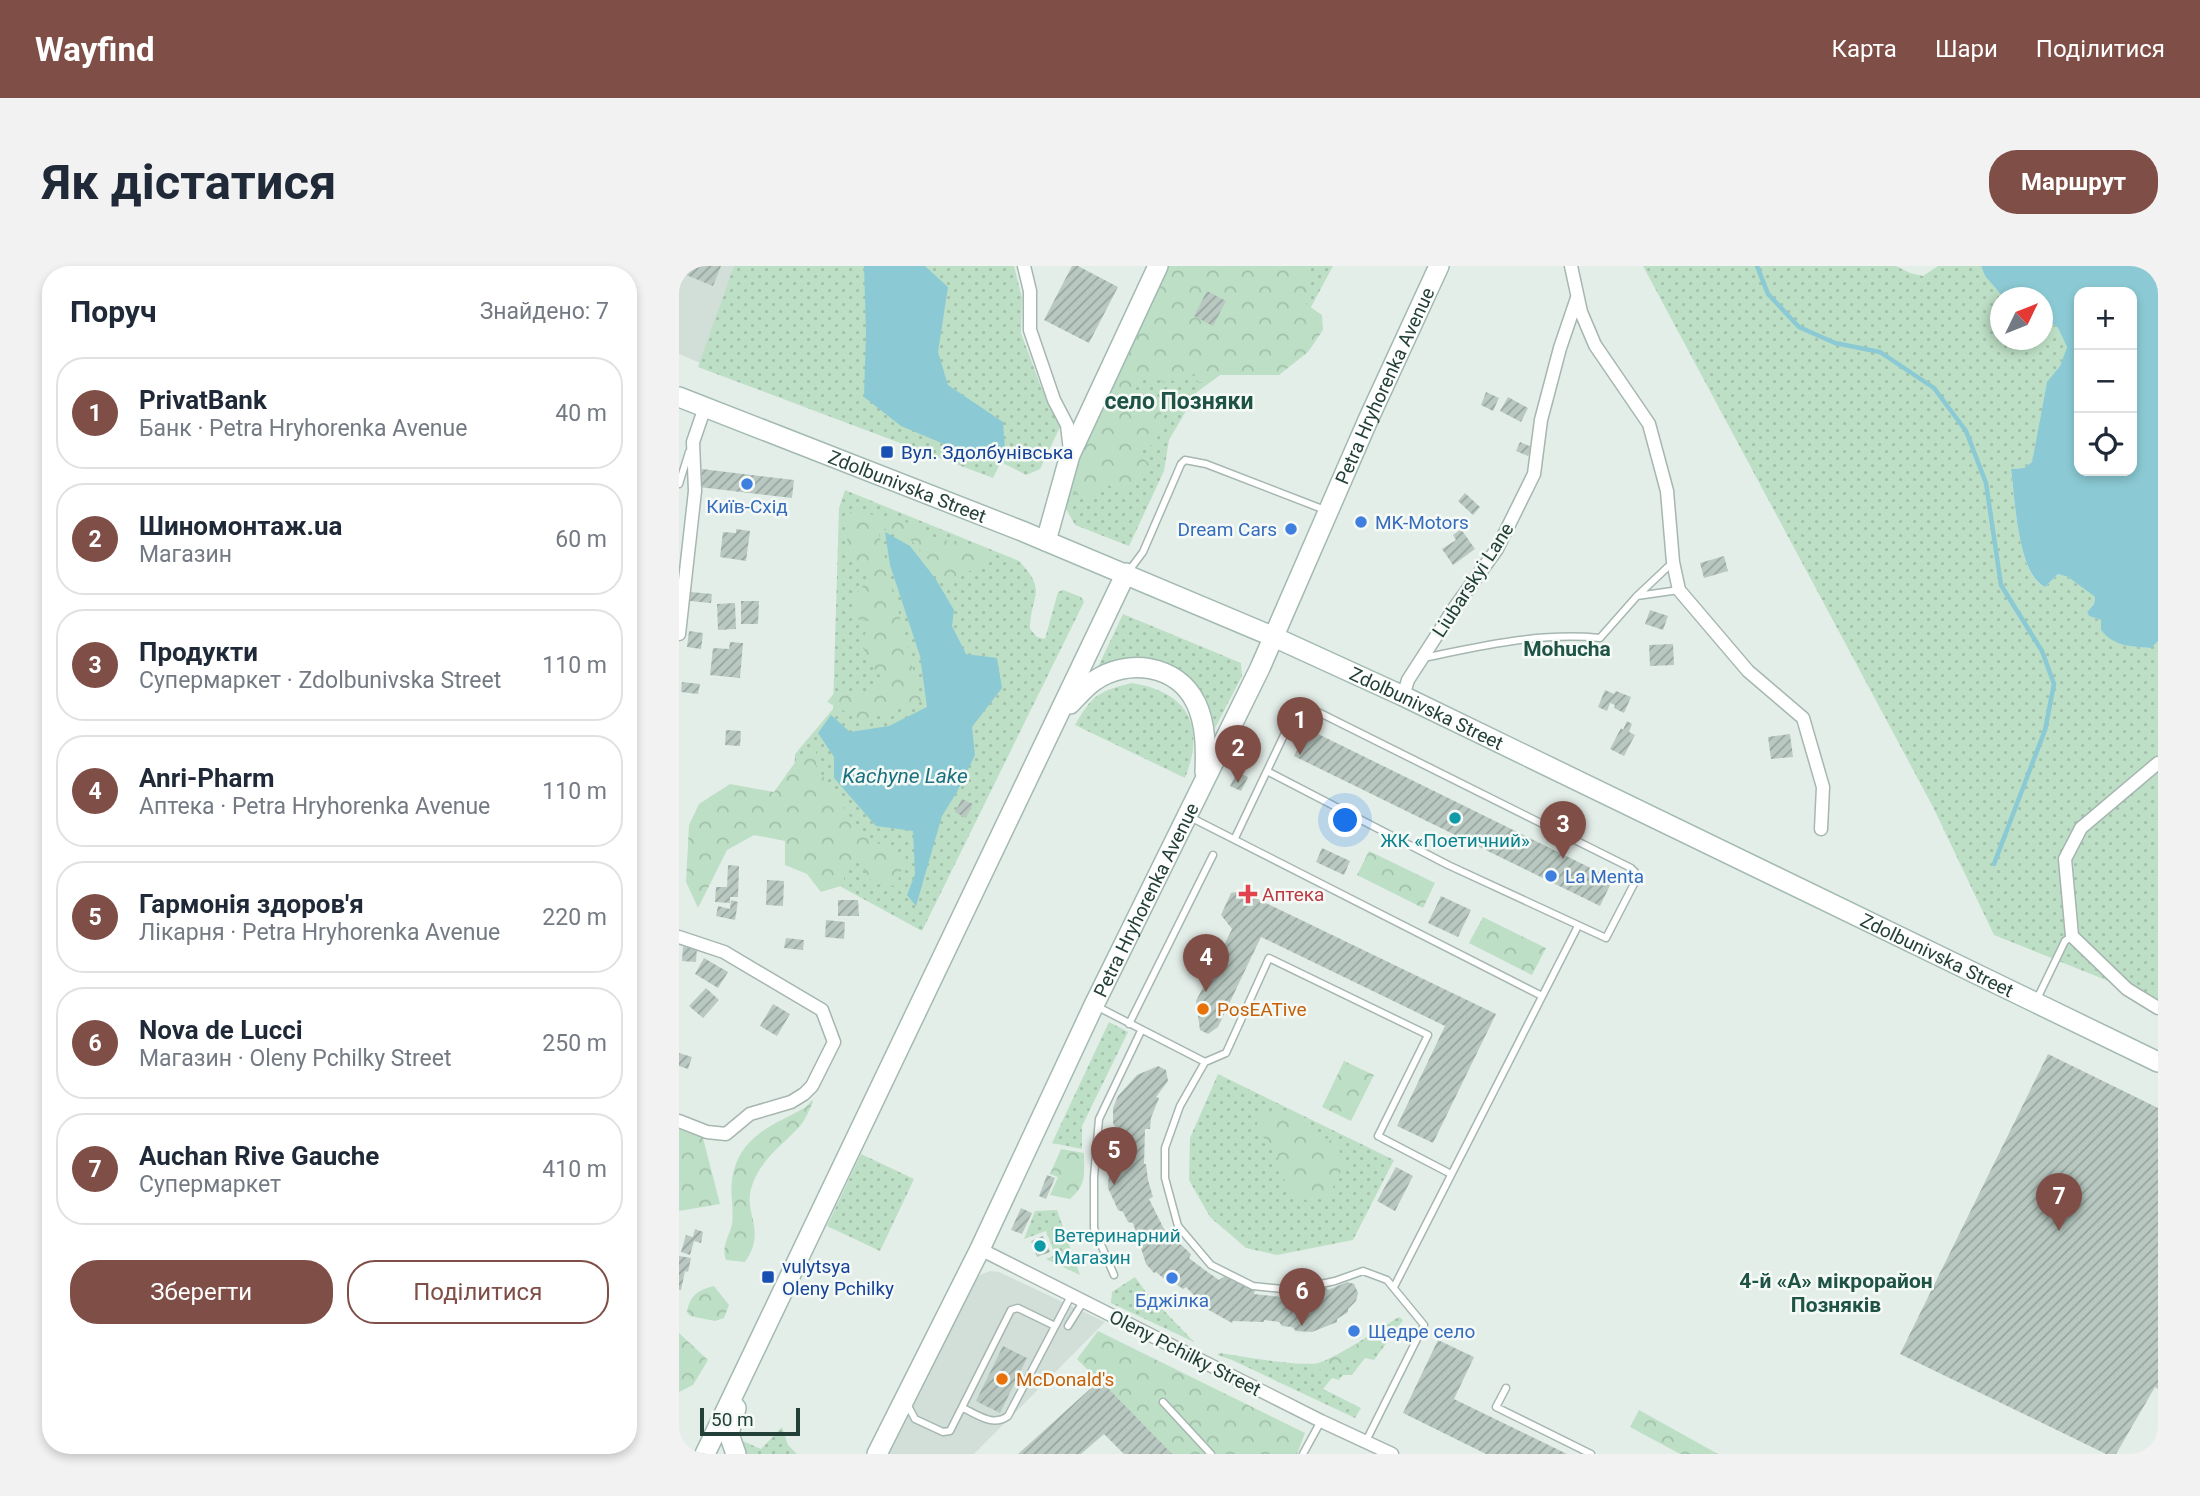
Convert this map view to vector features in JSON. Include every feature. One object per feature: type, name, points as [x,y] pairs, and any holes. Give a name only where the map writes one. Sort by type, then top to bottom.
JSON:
[{"type":"main road","points":[[1045,541],[1070,455],[1158,266]]},
{"type":"main road","name":"Petra Hryhorenka Avenue","points":[[877,1454],[980,1249],[1094,1005],[1274,637],[1439,266]]},
{"type":"main road","name":"Zdolbunivska Street","points":[[679,397],[1126,573],[1274,637],[1402,696],[2158,1062]]},
{"type":"main road","points":[[705,1454],[1062,712],[1126,573]]},
{"type":"main road","points":[[1062,712],[1093,681],[1119,668],[1148,667],[1165,673],[1180,682],[1196,702],[1206,747],[1204,780]]},
{"type":"main road","points":[[736,1454],[729,1434],[745,1370]]},
{"type":"street","points":[[1024,266],[1030,291],[1030,330],[1054,400],[1067,425],[1070,455]]},
{"type":"street","points":[[1571,266],[1577,298],[1595,345],[1649,424],[1667,491],[1673,562],[1679,590],[1748,671],[1783,698],[1803,718],[1823,787],[1821,829]]},
{"type":"street","name":"Liubarskyi Lane","points":[[1402,696],[1408,680],[1477,574],[1497,549],[1534,474],[1541,420],[1560,348],[1577,298]]},
{"type":"street","points":[[679,634],[695,491],[693,442],[705,407]]},
{"type":"street","points":[[2158,763],[2081,828],[2066,859],[2072,936],[2127,989],[2158,1008]]},
{"type":"street","points":[[679,937],[724,952],[822,1010],[834,1042],[812,1086],[791,1102],[750,1114],[726,1134],[707,1132],[679,1121]]},
{"type":"street","name":"Oleny Pchilky Street","points":[[980,1249],[1392,1454]]},
{"type":"lane","points":[[679,484],[693,442]]},
{"type":"lane","points":[[1126,573],[1143,552],[1185,460],[1206,464],[1328,512]]},
{"type":"lane","points":[[1422,659],[1511,640],[1567,635],[1599,638],[1673,562]]},
{"type":"lane","points":[[1637,596],[1679,590]]},
{"type":"lane","points":[[1235,838],[1294,714],[1298,709],[1308,708],[1631,869],[1637,876],[1606,938],[1448,865],[1267,771]]},
{"type":"lane","points":[[1187,815],[1542,996]]},
{"type":"lane","points":[[1129,1024],[1213,855]]},
{"type":"lane","points":[[1394,1287],[1578,926]]},
{"type":"lane","points":[[2035,1002],[2065,942],[2072,936]]},
{"type":"lane","points":[[1366,1441],[1424,1325],[1387,1280],[1363,1271],[1335,1281],[1293,1290],[1253,1286],[1211,1265],[1178,1226],[1165,1178],[1165,1148],[1180,1106],[1205,1062],[1226,1053],[1269,958],[1428,1035],[1378,1136],[1451,1174]]},
{"type":"lane","points":[[1094,1005],[1205,1062]]},
{"type":"lane","points":[[1114,1275],[1094,1228],[1094,1177],[1099,1119],[1141,1031]]},
{"type":"lane","points":[[963,1408],[992,1421],[1008,1416],[1070,1296]]},
{"type":"lane","points":[[1068,1326],[1083,1302]]},
{"type":"lane","points":[[891,1425],[915,1419],[947,1432],[953,1428],[1011,1310],[1018,1308],[1055,1326]]},
{"type":"lane","points":[[1506,1388],[1496,1407],[1591,1454]]},
{"type":"lane","points":[[904,1399],[915,1419]]},
{"type":"lane","points":[[1163,1402],[1211,1454]]},
{"type":"lane","points":[[1303,1454],[1321,1421]]},
{"type":"shaded area","points":[[679,266],[734,266],[700,363],[679,354]]},
{"type":"shaded area","points":[[990,1271],[999,1272],[1105,1322],[974,1454],[889,1454],[972,1285],[980,1275]]},
{"type":"green space","points":[[734,266],[1014,266],[1022,298],[1021,333],[1041,387],[1061,425],[1040,469],[1026,475],[1001,462],[993,478],[698,367]]},
{"type":"green space","points":[[1166,266],[1333,266],[1297,333],[1220,375],[1197,392],[1169,440],[1164,471],[1129,546],[1075,525],[1064,505],[1073,465]]},
{"type":"green space","points":[[1169,266],[1310,266],[1306,304],[1322,315],[1323,330],[1308,352],[1279,375],[1220,375],[1209,383],[1196,382],[1195,374],[1165,383],[1151,377],[1136,383],[1127,397],[1135,399],[1154,395],[1165,423],[1153,446],[1141,441],[1138,453],[1149,464],[1142,482],[1124,492],[1103,483],[1097,499],[1074,494],[1073,465]]},
{"type":"green space","points":[[1643,266],[1896,266],[1923,276],[1938,266],[1981,266],[1994,287],[1990,287],[1990,350],[2053,350],[2053,324],[2058,328],[2067,347],[2060,366],[2047,383],[2032,462],[2024,468],[2011,469],[2016,515],[2023,552],[2036,580],[2045,587],[2058,574],[2068,577],[2095,597],[2094,604],[2087,612],[2089,616],[2101,620],[2101,630],[2118,642],[2150,648],[2158,641],[2158,1001],[1994,935],[1933,807]]},
{"type":"green space","points":[[845,490],[1019,561],[1028,571],[1035,586],[1030,629],[1037,637],[1045,639],[1058,592],[1063,590],[1081,597],[1084,602],[922,931],[792,860],[795,754],[833,709],[839,508]]},
{"type":"green space","points":[[850,512],[899,518],[933,538],[980,547],[988,560],[955,580],[947,580],[909,538],[877,526],[921,701],[861,720],[827,702],[835,692],[874,692],[884,681],[867,659],[861,640],[873,622],[851,618],[855,594],[871,578],[846,552]]},
{"type":"green space","points":[[1123,614],[1241,663],[1242,676],[1215,728],[1202,694],[1163,664],[1132,658],[1097,669]]},
{"type":"green space","points":[[1132,683],[1167,694],[1179,703],[1187,714],[1192,727],[1193,742],[1185,778],[1075,725],[1086,707],[1097,696]]},
{"type":"green space","points":[[816,750],[816,766],[863,836],[906,857],[896,886],[874,884],[855,857],[844,868],[844,885],[821,892],[807,874],[785,865],[785,841],[754,835],[727,850],[698,908],[686,882],[689,825],[699,804],[730,784],[774,792],[801,754]]},
{"type":"green space","points":[[1369,851],[1435,883],[1423,908],[1357,875]]},
{"type":"green space","points":[[1483,917],[1546,948],[1532,975],[1469,943]]},
{"type":"green space","points":[[1109,1022],[1128,1032],[1082,1126],[1082,1149],[1052,1143]]},
{"type":"green space","points":[[1344,1061],[1374,1075],[1351,1121],[1322,1107]]},
{"type":"green space","points":[[1218,1074],[1394,1160],[1353,1240],[1277,1255],[1246,1248],[1210,1217],[1189,1180],[1190,1138]]},
{"type":"green space","points":[[812,1100],[802,1123],[765,1162],[755,1179],[750,1198],[755,1232],[751,1251],[745,1262],[726,1260],[725,1246],[732,1224],[732,1180],[741,1153],[759,1134],[806,1107]]},
{"type":"green space","points":[[1280,1108],[1305,1121],[1311,1132],[1337,1143],[1343,1162],[1339,1177],[1328,1196],[1309,1202],[1294,1193],[1277,1170],[1278,1154],[1256,1129],[1259,1115]]},
{"type":"green space","points":[[679,1126],[702,1134],[720,1204],[679,1211]]},
{"type":"green space","points":[[1061,1149],[1084,1153],[1082,1184],[1070,1199],[1050,1195],[1058,1177],[1050,1174]]},
{"type":"green space","points":[[861,1154],[914,1179],[880,1251],[827,1226]]},
{"type":"green space","points":[[1057,1210],[1080,1275],[1046,1259],[1055,1255],[1046,1231],[1024,1239],[1035,1211]]},
{"type":"green space","points":[[1135,1277],[1194,1342],[1111,1303],[1112,1292]]},
{"type":"green space","points":[[714,1286],[729,1305],[724,1318],[715,1321],[690,1316],[687,1312],[693,1297],[703,1289]]},
{"type":"green space","points":[[1399,1317],[1403,1320],[1374,1360],[1365,1358],[1352,1375],[1343,1375],[1339,1380],[1332,1378],[1323,1389],[1361,1408],[1355,1418],[1217,1355],[1220,1353],[1285,1362],[1318,1363],[1347,1349]]},
{"type":"green space","points":[[1395,1324],[1377,1352],[1315,1371],[1313,1368]]},
{"type":"green space","points":[[1098,1331],[1305,1433],[1297,1454],[1171,1454],[1077,1359]]},
{"type":"green space","points":[[679,1333],[708,1360],[693,1385],[679,1392]]},
{"type":"green space","points":[[1639,1410],[1718,1454],[1680,1454],[1630,1427]]},
{"type":"green space","points":[[782,1427],[788,1445],[797,1454],[742,1454],[738,1439],[761,1449]]},
{"type":"water","points":[[864,266],[925,266],[948,287],[938,352],[948,385],[1003,422],[1005,450],[975,457],[901,426],[864,397]]},
{"type":"water","points":[[1981,266],[2158,266],[2158,641],[2151,648],[2130,646],[2111,639],[2101,630],[2101,620],[2089,616],[2087,612],[2094,604],[2095,597],[2068,577],[2058,574],[2045,587],[2028,567],[2019,534],[2011,469],[2024,468],[2032,462],[2047,382],[2060,366],[2067,347],[2058,328],[2053,324],[2053,287],[1994,287]]},
{"type":"water","name":"Kachyne Lake","points":[[885,532],[910,546],[935,578],[954,610],[952,626],[966,654],[997,658],[1002,688],[972,727],[975,755],[942,816],[916,906],[907,895],[915,874],[913,831],[876,826],[834,778],[834,757],[818,733],[831,715],[850,732],[889,726],[927,707],[920,656],[890,565]]},
{"type":"building","points":[[679,266],[721,266],[713,286],[679,272]]},
{"type":"building","points":[[1072,266],[1078,266],[1118,287],[1089,343],[1044,320]]},
{"type":"building","points":[[1207,291],[1226,301],[1213,326],[1194,316]]},
{"type":"building","points":[[1486,392],[1499,398],[1493,411],[1481,405]]},
{"type":"building","points":[[1508,397],[1528,408],[1521,422],[1500,411]]},
{"type":"building","points":[[1520,442],[1532,447],[1528,456],[1516,451]]},
{"type":"building","name":"Київ-Схід","points":[[702,469],[794,480],[792,498],[699,487]]},
{"type":"building","points":[[1465,493],[1480,507],[1473,515],[1458,501]]},
{"type":"building","points":[[736,529],[750,531],[746,561],[720,557],[723,532],[736,533]]},
{"type":"building","points":[[1461,529],[1475,549],[1453,565],[1442,549],[1456,540],[1453,535]]},
{"type":"building","points":[[1724,556],[1728,571],[1704,578],[1700,563]]},
{"type":"building","points":[[691,592],[712,594],[711,603],[690,601]]},
{"type":"building","points":[[741,601],[759,601],[758,624],[741,624]]},
{"type":"building","points":[[735,603],[736,629],[718,630],[717,604]]},
{"type":"building","points":[[1650,610],[1668,616],[1663,630],[1645,624]]},
{"type":"building","points":[[689,631],[703,633],[701,649],[687,647]]},
{"type":"building","points":[[730,642],[743,643],[740,678],[710,675],[713,648],[729,649]]},
{"type":"building","points":[[1673,644],[1674,665],[1650,666],[1649,645]]},
{"type":"building","points":[[682,682],[700,684],[698,694],[681,692]]},
{"type":"building","points":[[1605,690],[1631,697],[1624,713],[1610,703],[1607,711],[1598,707]]},
{"type":"building","points":[[1627,721],[1632,724],[1629,732],[1635,735],[1624,756],[1610,749]]},
{"type":"building","name":"ЖК «Поетичний»","points":[[1308,729],[1613,879],[1600,906],[1294,756]]},
{"type":"building","points":[[726,730],[741,731],[740,746],[725,745]]},
{"type":"building","points":[[1790,734],[1793,757],[1771,759],[1768,737]]},
{"type":"building","points":[[1237,772],[1248,777],[1241,791],[1230,786]]},
{"type":"building","points":[[962,799],[973,804],[966,818],[955,812]]},
{"type":"building","points":[[1322,848],[1350,861],[1344,875],[1316,862]]},
{"type":"building","points":[[728,865],[739,866],[738,897],[730,897],[730,903],[715,902],[716,887],[727,887]]},
{"type":"building","points":[[767,880],[784,881],[783,906],[766,905]]},
{"type":"building","points":[[1241,891],[1496,1014],[1433,1143],[1397,1126],[1445,1026],[1261,937],[1218,1027],[1208,1034],[1200,1030],[1196,1001],[1232,929],[1221,915],[1231,893]]},
{"type":"building","points":[[1441,896],[1471,910],[1458,937],[1428,923]]},
{"type":"building","points":[[731,900],[738,902],[735,920],[716,916],[718,906],[730,909]]},
{"type":"building","points":[[838,900],[858,900],[859,916],[838,916]]},
{"type":"building","points":[[826,920],[845,922],[844,939],[825,937]]},
{"type":"building","points":[[786,938],[804,940],[803,950],[784,948]]},
{"type":"building","points":[[683,947],[697,948],[696,962],[682,961]]},
{"type":"building","points":[[704,958],[728,972],[718,988],[695,974]]},
{"type":"building","points":[[706,988],[719,1000],[703,1018],[689,1006]]},
{"type":"building","points":[[773,1004],[790,1014],[777,1036],[760,1026]]},
{"type":"building","points":[[679,1053],[692,1057],[688,1069],[679,1066]]},
{"type":"building","points":[[2048,1054],[2158,1108],[2158,1389],[2155,1387],[2116,1454],[2106,1454],[1900,1354]]},
{"type":"building","points":[[1158,1066],[1166,1070],[1168,1081],[1156,1097],[1159,1098],[1151,1118],[1150,1129],[1145,1129],[1144,1164],[1153,1197],[1149,1199],[1165,1231],[1172,1232],[1175,1239],[1191,1254],[1189,1258],[1202,1268],[1219,1280],[1225,1276],[1255,1289],[1254,1294],[1290,1298],[1297,1291],[1309,1291],[1324,1286],[1328,1290],[1347,1282],[1354,1284],[1358,1293],[1356,1301],[1337,1322],[1312,1332],[1296,1331],[1292,1327],[1282,1326],[1279,1322],[1264,1320],[1232,1323],[1207,1309],[1186,1287],[1183,1289],[1173,1282],[1168,1282],[1146,1264],[1133,1223],[1128,1222],[1123,1212],[1118,1210],[1108,1188],[1109,1169],[1118,1144],[1114,1138],[1116,1128],[1113,1123],[1113,1108],[1118,1096],[1137,1075]]},
{"type":"building","points":[[1396,1167],[1413,1176],[1395,1211],[1377,1201]]},
{"type":"building","points":[[1047,1175],[1055,1178],[1046,1199],[1039,1196]]},
{"type":"building","points":[[1021,1208],[1032,1213],[1022,1234],[1011,1230]]},
{"type":"building","points":[[695,1229],[703,1232],[701,1243],[694,1241],[690,1255],[681,1252],[686,1235],[693,1237]]},
{"type":"building","name":"Ветеринарний Магазин","points":[[1043,1236],[1050,1252],[1037,1257],[1031,1241]]},
{"type":"building","points":[[679,1256],[691,1258],[681,1290],[679,1290]]},
{"type":"building","points":[[1438,1340],[1474,1357],[1454,1399],[1567,1454],[1486,1454],[1403,1413]]},
{"type":"building","name":"McDonald's","points":[[1003,1346],[1027,1358],[1000,1413],[976,1401]]},
{"type":"building","points":[[1100,1380],[1172,1454],[1124,1454],[1104,1434],[1081,1454],[1018,1454]]},
{"type":"waterway","points":[[1757,266],[1768,294],[1799,327],[1835,343],[1880,352],[1934,388],[1966,431],[1986,483],[2001,585],[2042,651],[2054,684],[2045,730],[1994,864]]},
{"type":"place","name":"Вул. Здолбунівська","points":[[887,452]]},
{"type":"place","name":"Київ-Схід","points":[[747,484]]},
{"type":"place","name":"MK-Motors","points":[[1361,522]]},
{"type":"place","name":"Dream Cars","points":[[1291,529]]},
{"type":"place","name":"PrivatBank","points":[[1300,755]]},
{"type":"place","name":"Шиномонтаж.ua","points":[[1238,783]]},
{"type":"place","name":"ЖК «Поетичний»","points":[[1455,818]]},
{"type":"place","name":"Продукти","points":[[1563,859]]},
{"type":"place","name":"La Menta","points":[[1551,876]]},
{"type":"place","name":"Аптека","points":[[1248,894]]},
{"type":"place","name":"Anri-Pharm","points":[[1206,992]]},
{"type":"place","name":"PosEATive","points":[[1203,1009]]},
{"type":"place","name":"Гармонія здоров'я","points":[[1114,1185]]},
{"type":"place","name":"Auchan Rive Gauche","points":[[2059,1231]]},
{"type":"place","name":"Ветеринарний Магазин","points":[[1040,1246]]},
{"type":"place","name":"vulytsya Oleny Pchilky","points":[[768,1277]]},
{"type":"place","name":"Бджілка","points":[[1172,1278]]},
{"type":"place","name":"Nova de Lucci","points":[[1302,1326]]},
{"type":"place","name":"Щедре село","points":[[1354,1331]]},
{"type":"place","name":"McDonald's","points":[[1002,1379]]},
{"type":"district","name":"село Позняки","points":[[1179,401]]},
{"type":"district","name":"Mohucha","points":[[1567,649]]},
{"type":"district","name":"4-й «А» мікрорайон Позняків","points":[[1836,1293]]}]
